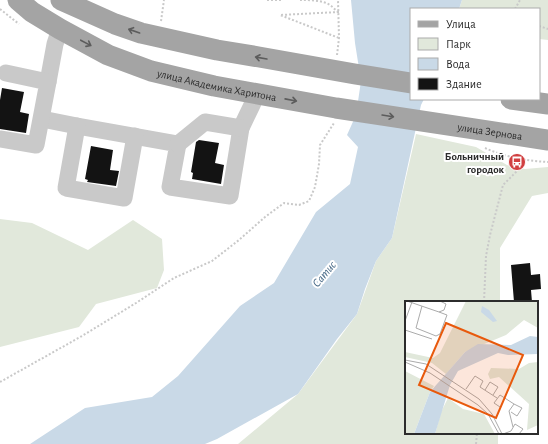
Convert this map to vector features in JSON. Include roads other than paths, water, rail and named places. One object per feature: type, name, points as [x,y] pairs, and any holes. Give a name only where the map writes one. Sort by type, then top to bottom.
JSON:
[{"type":"main road","name":"улица Академика Харитона","points":[[18,0],[32,12],[108,55],[151,71],[214,86],[257,94],[342,117],[432,123]]},
{"type":"main road","points":[[61,0],[116,24],[141,33],[217,50],[410,83]]},
{"type":"main road","points":[[518,100],[548,104]]},
{"type":"main road","name":"улица Зернова","points":[[432,123],[548,140]]},
{"type":"lane","points":[[0,139],[36,145],[55,44],[60,29]]},
{"type":"lane","points":[[6,73],[48,82]]},
{"type":"lane","points":[[241,128],[205,122],[178,144],[170,188],[230,196],[241,128],[257,94]]},
{"type":"lane","points":[[42,118],[77,126],[178,144]]},
{"type":"lane","points":[[77,126],[66,188],[124,198],[135,136]]},
{"type":"water","name":"Сатис","points":[[351,0],[462,0],[459,8],[410,8],[410,100],[424,100],[421,105],[392,238],[376,261],[357,314],[337,339],[298,394],[217,439],[205,444],[30,444],[85,408],[152,397],[178,376],[240,306],[274,283],[316,212],[350,184],[358,147],[347,135],[356,115],[361,81],[355,43]]},
{"type":"place","name":"Больничный городок","points":[[517,162]]}]
